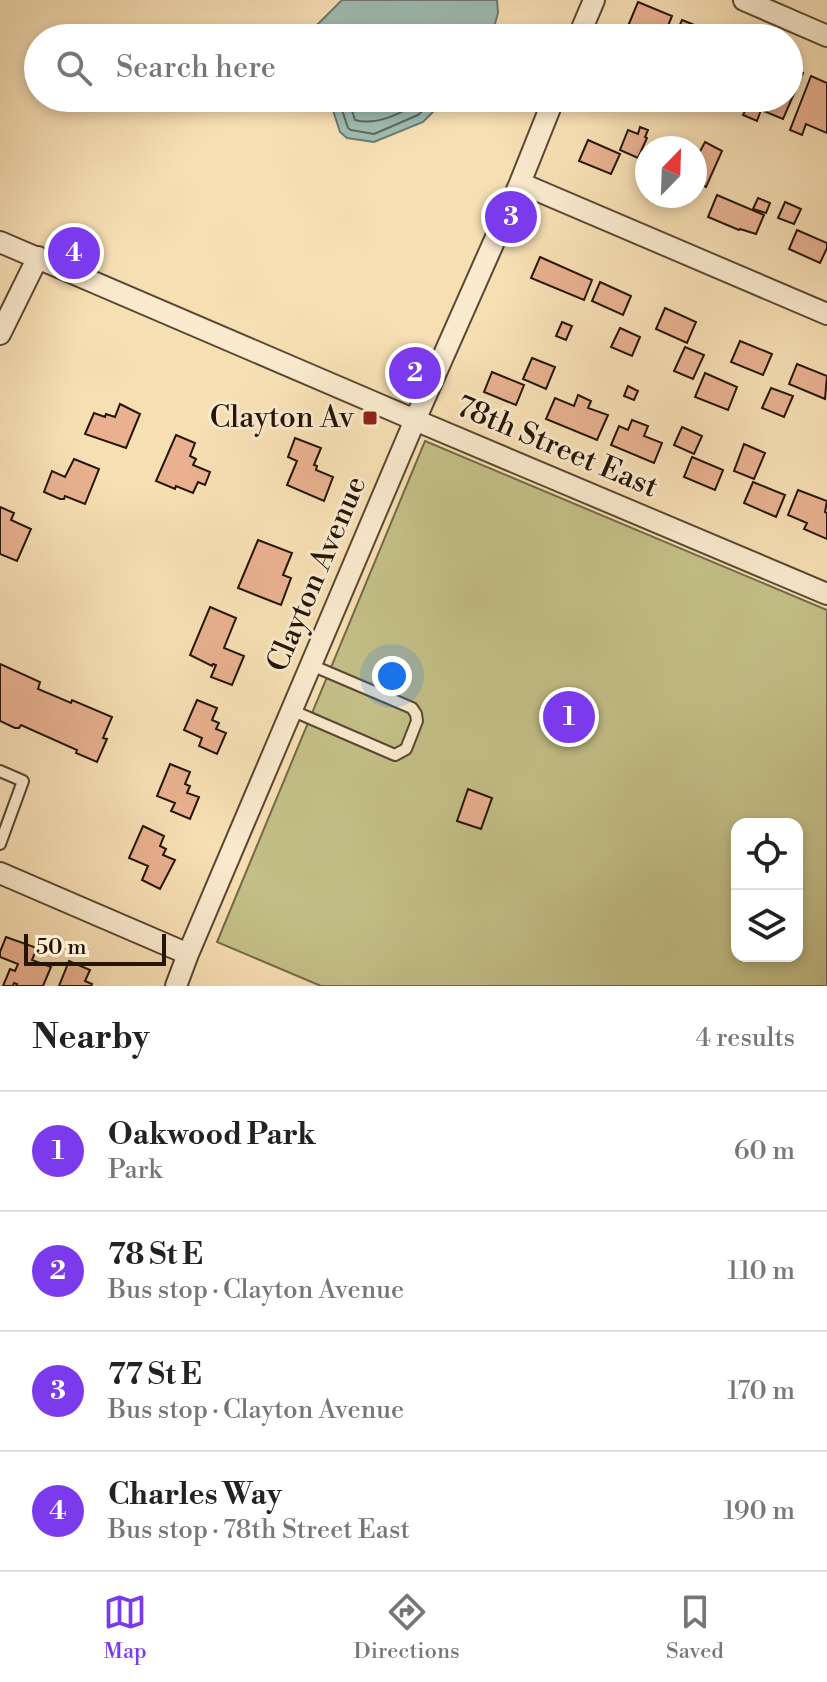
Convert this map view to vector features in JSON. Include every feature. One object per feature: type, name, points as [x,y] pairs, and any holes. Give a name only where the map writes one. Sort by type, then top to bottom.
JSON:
[{"type":"street","points":[[584,24],[594,0]]},
{"type":"street","points":[[744,0],[799,24]]},
{"type":"street","points":[[803,26],[827,36]]},
{"type":"street","name":"Clayton Avenue","points":[[176,986],[548,112]]},
{"type":"street","points":[[520,183],[827,314]]},
{"type":"street","name":"78th Street East","points":[[0,242],[827,594]]},
{"type":"street","points":[[0,334],[38,257]]},
{"type":"street","points":[[0,873],[188,954]]},
{"type":"lane","points":[[291,710],[395,755],[406,749],[417,721],[412,708],[311,665]]},
{"type":"lane","points":[[0,771],[23,781],[0,844]]},
{"type":"shaded area","points":[[425,441],[827,610],[827,986],[321,986],[217,942]]},
{"type":"water","points":[[342,0],[497,0],[495,24],[318,24]]},
{"type":"water","points":[[334,112],[433,112],[423,122],[374,142],[347,138],[340,132]]},
{"type":"building","points":[[638,2],[672,16],[669,24],[629,24]]},
{"type":"building","points":[[811,76],[827,83],[827,133],[806,124],[802,135],[790,130],[797,112],[803,112],[803,97]]},
{"type":"building","points":[[744,112],[760,112],[757,121],[743,115]]},
{"type":"building","points":[[766,112],[786,112],[783,119]]},
{"type":"building","points":[[640,127],[648,130],[645,136],[635,136],[635,157],[620,150],[628,130],[638,134]]},
{"type":"building","points":[[588,140],[620,154],[611,174],[579,161]]},
{"type":"building","points":[[707,143],[722,151],[707,185]]},
{"type":"building","points":[[717,195],[764,215],[756,234],[708,217]]},
{"type":"building","points":[[758,198],[770,203],[766,213],[753,209]]},
{"type":"building","points":[[785,202],[801,209],[794,224],[778,218]]},
{"type":"building","points":[[797,230],[827,243],[820,263],[789,249]]},
{"type":"building","points":[[540,257],[592,280],[584,300],[531,278]]},
{"type":"building","points":[[600,282],[631,296],[623,315],[592,301]]},
{"type":"building","points":[[665,308],[696,322],[687,343],[656,329]]},
{"type":"building","points":[[562,322],[572,326],[566,340],[556,336]]},
{"type":"building","points":[[620,328],[640,337],[632,356],[611,347]]},
{"type":"building","points":[[740,341],[772,354],[763,375],[731,362]]},
{"type":"building","points":[[685,347],[704,355],[693,379],[674,371]]},
{"type":"building","points":[[532,358],[555,367],[546,389],[523,379]]},
{"type":"building","points":[[797,364],[827,376],[825,399],[789,384]]},
{"type":"building","points":[[492,372],[524,385],[516,405],[484,392]]},
{"type":"building","points":[[705,373],[737,387],[728,410],[695,397]]},
{"type":"building","points":[[628,386],[638,391],[634,400],[624,396]]},
{"type":"building","points":[[771,388],[793,396],[784,417],[762,408]]},
{"type":"building","points":[[578,395],[591,401],[588,408],[608,415],[597,440],[546,419],[555,398],[574,406]]},
{"type":"building","points":[[120,404],[140,414],[126,448],[85,434],[94,413],[115,417]]},
{"type":"building","points":[[632,420],[648,426],[644,436],[662,443],[654,463],[611,445],[619,426],[628,430]]},
{"type":"building","points":[[682,427],[702,436],[694,454],[674,445]]},
{"type":"building","points":[[176,435],[195,443],[190,456],[196,459],[193,465],[210,472],[205,485],[198,482],[193,493],[156,481]]},
{"type":"building","points":[[295,438],[321,448],[314,465],[317,466],[316,470],[333,477],[324,501],[287,485],[297,461],[288,457]]},
{"type":"building","points":[[744,444],[765,453],[754,479],[734,471]]},
{"type":"building","points":[[692,457],[723,470],[715,490],[684,477]]},
{"type":"building","points":[[74,459],[99,469],[85,504],[44,492],[52,471],[65,477]]},
{"type":"building","points":[[753,482],[785,495],[776,517],[744,503]]},
{"type":"building","points":[[798,490],[827,501],[827,539],[804,529],[807,523],[788,515]]},
{"type":"building","points":[[0,507],[14,513],[11,520],[31,529],[17,561],[0,554]]},
{"type":"building","points":[[258,540],[292,553],[283,575],[291,578],[281,605],[238,588]]},
{"type":"building","points":[[210,607],[236,618],[224,648],[244,656],[232,685],[211,677],[216,665],[190,655]]},
{"type":"building","points":[[0,664],[40,682],[38,689],[112,717],[97,762],[21,725],[15,728],[0,721]]},
{"type":"building","points":[[197,700],[217,708],[212,720],[219,723],[216,729],[226,733],[217,754],[199,746],[202,738],[184,730]]},
{"type":"building","points":[[170,764],[190,772],[185,784],[190,786],[187,793],[199,797],[190,819],[171,811],[175,803],[157,796]]},
{"type":"building","points":[[468,789],[492,798],[481,829],[457,821]]},
{"type":"building","points":[[143,826],[164,836],[160,846],[166,849],[163,855],[175,860],[160,889],[142,880],[148,866],[129,858]]},
{"type":"building","points":[[6,937],[37,948],[32,960],[51,967],[43,986],[16,986],[14,983],[13,986],[3,986],[10,969],[15,971],[18,964],[0,957]]},
{"type":"building","points":[[69,961],[90,970],[85,981],[91,986],[59,986]]},
{"type":"place","name":"77 St E","points":[[511,217]]},
{"type":"place","name":"Charles Way","points":[[74,253]]},
{"type":"place","name":"78 St E","points":[[415,373]]},
{"type":"place","name":"Clayton Av","points":[[370,418]]},
{"type":"place","name":"Oakwood Park","points":[[569,717]]}]
